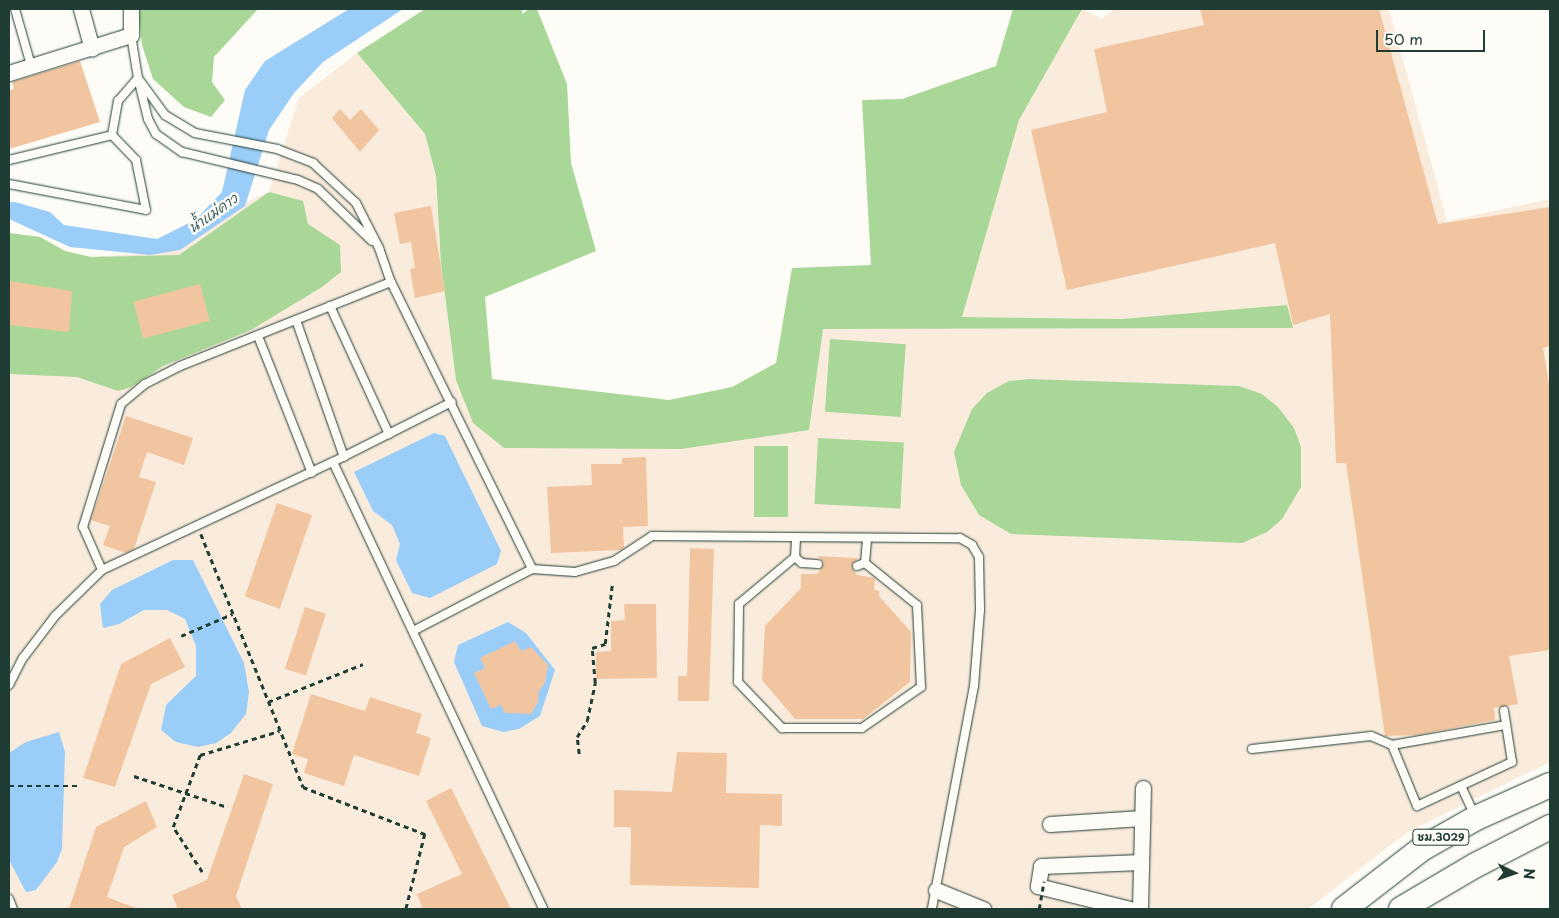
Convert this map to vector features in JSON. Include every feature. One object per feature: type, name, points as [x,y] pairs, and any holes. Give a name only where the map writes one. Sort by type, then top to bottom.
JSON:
[{"type":"main road","name":"ชม.3029","points":[[1344,909],[1423,848],[1476,818],[1550,785]]},
{"type":"main road","points":[[1401,909],[1459,874],[1550,827]]},
{"type":"street","points":[[81,9],[92,49]]},
{"type":"street","points":[[9,73],[31,64],[92,49],[131,34],[131,9]]},
{"type":"street","points":[[1140,909],[1142,788]]},
{"type":"street","points":[[1050,824],[1142,818]]},
{"type":"street","points":[[1130,909],[1038,886],[1041,866],[1141,862]]},
{"type":"street","points":[[936,890],[983,909]]},
{"type":"lane","points":[[15,9],[31,64]]},
{"type":"lane","points":[[131,34],[138,78],[148,119],[156,134],[182,152],[318,189],[379,248]]},
{"type":"lane","points":[[112,135],[118,101],[138,78]]},
{"type":"lane","points":[[138,78],[165,115],[195,132],[277,149],[313,163],[356,203],[379,248],[391,282],[452,402],[532,569]]},
{"type":"lane","points":[[9,160],[112,135]]},
{"type":"lane","points":[[9,184],[146,210],[136,160],[112,135]]},
{"type":"lane","points":[[102,570],[83,527],[121,404],[145,384],[180,366],[391,282]]},
{"type":"lane","points":[[330,306],[389,434]]},
{"type":"lane","points":[[296,320],[344,457]]},
{"type":"lane","points":[[258,336],[312,472]]},
{"type":"lane","points":[[9,685],[23,658],[55,616],[102,570],[344,457],[452,402]]},
{"type":"lane","points":[[333,462],[543,909]]},
{"type":"lane","points":[[413,630],[532,569],[575,572],[614,561],[652,536],[796,539],[948,536],[972,545],[979,557],[980,610],[974,686],[932,909]]},
{"type":"lane","points":[[796,539],[795,557],[739,604],[738,682],[782,728],[862,728],[921,687],[917,605],[861,565],[867,539]]},
{"type":"lane","points":[[795,557],[802,563],[818,564]]},
{"type":"lane","points":[[1392,745],[1417,806],[1512,762],[1504,711]]},
{"type":"lane","points":[[1252,749],[1371,736],[1392,745],[1506,725]]},
{"type":"lane","points":[[1461,786],[1476,818]]},
{"type":"lane","points":[[9,899],[13,909]]},
{"type":"path","points":[[198,526],[302,787],[425,834],[406,909]]},
{"type":"path","points":[[579,754],[577,737],[587,721],[595,683],[592,648],[604,644],[612,585]]},
{"type":"path","points":[[181,636],[232,614]]},
{"type":"path","points":[[268,702],[363,664]]},
{"type":"path","points":[[202,872],[173,827],[200,755],[280,730]]},
{"type":"path","points":[[134,776],[228,807]]},
{"type":"path","points":[[9,786],[79,786]]},
{"type":"path","points":[[1039,909],[1044,882]]},
{"type":"shaded area","points":[[1082,9],[1102,19],[1114,9],[1389,9],[1447,221],[1550,199],[1550,762],[1406,833],[1308,909],[9,909],[9,233],[40,237],[65,251],[91,257],[165,252],[253,199],[269,192],[299,98],[357,53],[425,134],[436,176],[441,264],[456,380],[681,449],[823,329],[1292,328],[1122,319],[961,317],[1019,120]]},
{"type":"green space","points":[[138,9],[258,9],[214,57],[212,82],[225,100],[211,117],[184,107],[153,79],[142,45]]},
{"type":"green space","points":[[425,9],[522,9],[522,14],[529,9],[537,9],[567,84],[571,163],[596,251],[485,297],[492,379],[669,400],[732,387],[776,363],[792,268],[871,265],[862,100],[902,99],[996,66],[1013,9],[1082,9],[1019,120],[962,317],[1122,319],[1287,305],[1293,328],[823,329],[809,430],[681,449],[504,448],[473,423],[456,380],[441,264],[436,176],[425,134],[357,53]]},
{"type":"green space","points":[[269,192],[303,201],[308,224],[340,245],[341,272],[322,287],[251,330],[163,366],[131,387],[118,391],[77,377],[9,374],[9,233],[40,237],[65,251],[91,257],[179,255]]},
{"type":"green space","points":[[830,339],[906,344],[901,417],[825,412]]},
{"type":"green space","points":[[1029,379],[1239,386],[1262,394],[1278,407],[1294,428],[1301,447],[1301,487],[1282,519],[1267,532],[1242,543],[1011,534],[979,515],[961,485],[954,452],[972,409],[987,393],[1009,381]]},
{"type":"green space","points":[[818,438],[904,443],[900,508],[815,504]]},
{"type":"green space","points":[[754,446],[788,446],[788,517],[754,517]]},
{"type":"water","name":"น้ำแม่คาว","points":[[349,9],[403,9],[323,62],[294,93],[269,130],[245,206],[180,250],[150,255],[70,247],[9,219],[9,202],[15,202],[50,212],[64,225],[157,239],[195,220],[222,192],[245,90],[265,61]]},
{"type":"water","points":[[434,433],[445,436],[501,551],[497,564],[430,598],[412,593],[396,560],[400,544],[392,525],[373,511],[354,472]]},
{"type":"water","points":[[173,560],[193,560],[244,663],[249,692],[246,714],[231,733],[216,743],[198,747],[176,742],[161,730],[166,705],[196,676],[196,646],[185,619],[167,610],[144,610],[119,624],[103,628],[100,604],[112,590]]},
{"type":"water","points":[[508,622],[526,633],[555,670],[540,716],[519,729],[503,732],[482,726],[454,662],[458,645]]},
{"type":"water","points":[[59,732],[65,752],[62,849],[57,862],[36,890],[26,892],[10,862],[9,753],[26,742]]},
{"type":"building","points":[[1200,9],[1379,9],[1438,224],[1550,207],[1550,346],[1543,348],[1550,390],[1550,650],[1509,656],[1518,704],[1494,708],[1495,720],[1417,735],[1385,736],[1346,463],[1336,463],[1330,314],[1293,325],[1275,243],[1067,290],[1031,130],[1107,112],[1094,49],[1204,25]]},
{"type":"building","points":[[80,61],[100,122],[9,149],[9,90],[14,89],[12,82]]},
{"type":"building","points":[[340,109],[350,120],[361,109],[379,130],[360,152],[332,118]]},
{"type":"building","points":[[431,206],[445,291],[415,298],[410,269],[415,268],[411,242],[400,244],[394,213]]},
{"type":"building","points":[[9,281],[72,291],[69,332],[9,325]]},
{"type":"building","points":[[200,284],[210,321],[143,339],[133,302]]},
{"type":"building","points":[[126,416],[193,438],[184,465],[147,452],[139,477],[156,482],[134,549],[126,553],[103,545],[110,526],[91,520]]},
{"type":"building","points":[[646,457],[648,526],[623,527],[624,548],[621,550],[551,553],[547,487],[592,485],[591,464],[622,464],[622,458]]},
{"type":"building","points":[[277,503],[312,515],[280,609],[245,597]]},
{"type":"building","points":[[690,548],[714,549],[709,701],[678,701],[678,676],[687,676]]},
{"type":"building","points":[[818,556],[858,558],[852,565],[853,570],[857,575],[875,578],[874,590],[879,591],[879,596],[911,632],[910,682],[863,719],[795,719],[762,680],[765,626],[801,588],[801,574],[817,574],[823,562]]},
{"type":"building","points":[[624,604],[656,604],[657,678],[596,679],[596,652],[611,651],[611,621],[625,620]]},
{"type":"building","points":[[305,607],[326,614],[306,676],[285,669]]},
{"type":"building","points":[[170,638],[185,667],[151,684],[115,787],[83,778],[121,664]]},
{"type":"building","points":[[515,641],[521,651],[531,647],[548,665],[545,683],[539,691],[538,702],[531,714],[505,713],[501,705],[491,709],[474,673],[485,668],[480,658]]},
{"type":"building","points":[[311,694],[365,711],[370,697],[422,714],[416,733],[431,738],[419,776],[354,755],[344,786],[304,773],[308,759],[292,754]]},
{"type":"building","points":[[677,752],[727,753],[726,793],[782,794],[782,826],[760,825],[759,888],[630,885],[631,827],[614,827],[614,790],[672,792]]},
{"type":"building","points":[[244,774],[273,784],[236,896],[242,909],[178,909],[172,895],[207,880]]},
{"type":"building","points":[[451,788],[511,909],[423,909],[417,894],[462,874],[426,801]]},
{"type":"building","points":[[146,801],[157,827],[124,847],[107,897],[138,909],[69,909],[96,827]]}]
